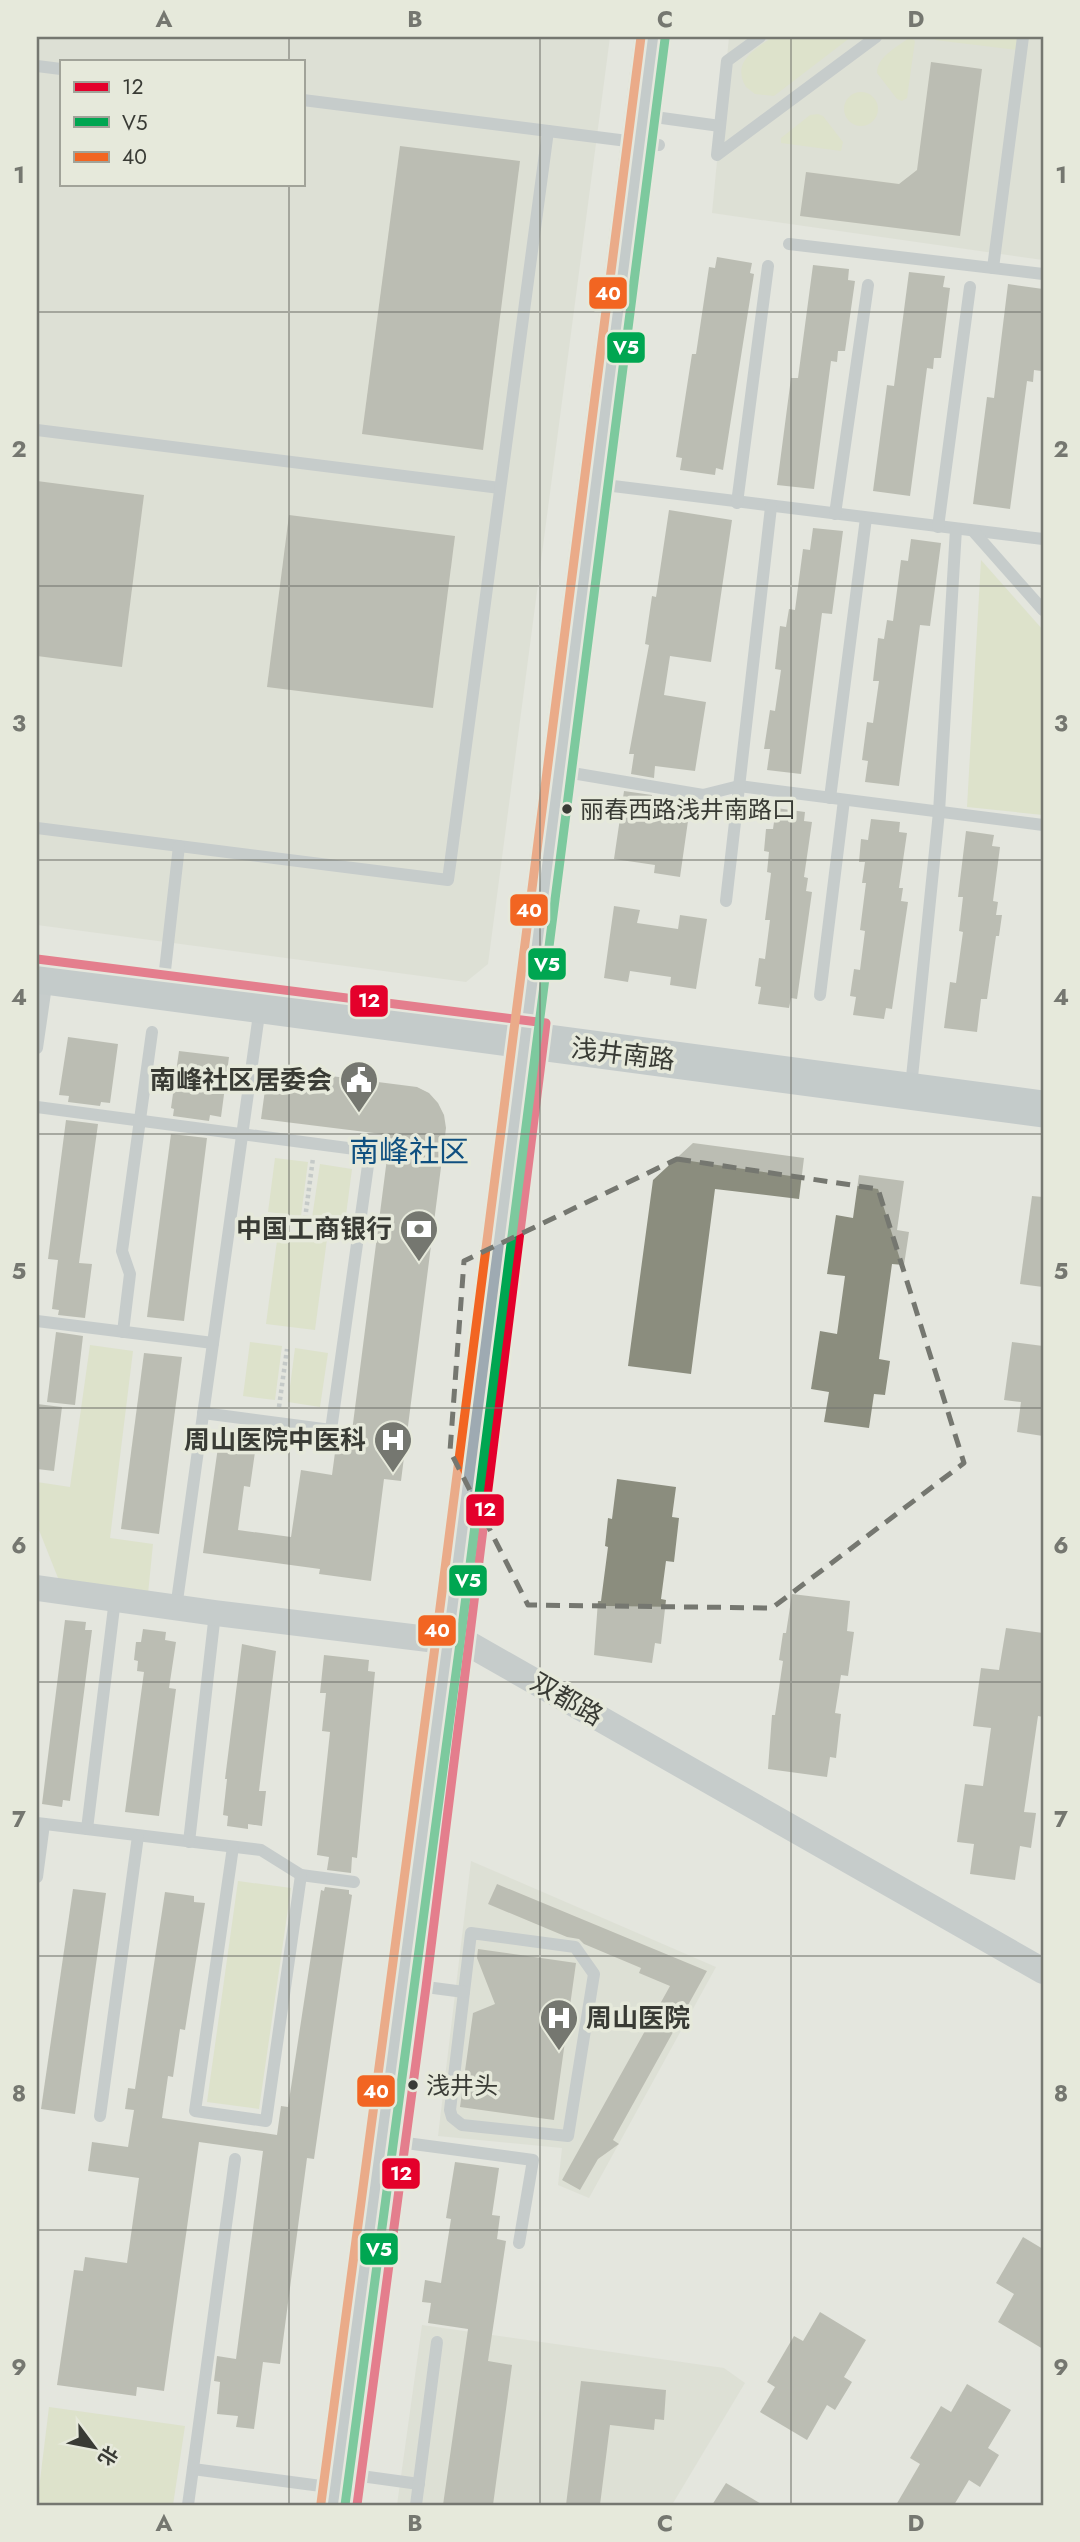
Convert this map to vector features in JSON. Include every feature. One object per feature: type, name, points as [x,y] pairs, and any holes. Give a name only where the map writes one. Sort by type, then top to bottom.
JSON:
[{"type":"main road","points":[[535,1032],[578,774],[614,486],[654,136],[653,37]]},
{"type":"main road","points":[[349,2493],[535,1032],[654,136],[673,37]]},
{"type":"main road","name":"浅井南路","points":[[42,968],[912,1081],[1043,1109]]},
{"type":"main road","name":"浅井南路","points":[[912,1081],[1043,1087]]},
{"type":"main road","points":[[349,2493],[406,2143],[426,1987],[458,1642]]},
{"type":"street","name":"双都路","points":[[37,1588],[176,1608],[458,1642],[1043,1972]]},
{"type":"lane","points":[[760,37],[727,61],[717,155],[876,37]]},
{"type":"lane","points":[[993,268],[1023,37]]},
{"type":"lane","points":[[37,66],[60,69]]},
{"type":"lane","points":[[304,100],[548,131],[654,136],[720,126]]},
{"type":"lane","points":[[37,828],[448,880],[548,131]]},
{"type":"lane","points":[[789,244],[1043,274]]},
{"type":"lane","points":[[737,503],[768,265]]},
{"type":"lane","points":[[835,514],[869,285]]},
{"type":"lane","points":[[938,527],[970,287]]},
{"type":"lane","points":[[37,430],[500,488]]},
{"type":"lane","points":[[614,486],[1043,539]]},
{"type":"lane","points":[[726,901],[771,507]]},
{"type":"lane","points":[[830,798],[866,518]]},
{"type":"lane","points":[[912,1081],[940,812],[956,529]]},
{"type":"lane","points":[[974,532],[1043,610]]},
{"type":"lane","points":[[578,774],[703,795],[739,786],[1043,825]]},
{"type":"lane","points":[[820,995],[844,800]]},
{"type":"lane","points":[[163,985],[179,846]]},
{"type":"lane","points":[[37,1048],[42,968]]},
{"type":"lane","points":[[176,1608],[261,997]]},
{"type":"lane","points":[[124,1332],[130,1274],[122,1251],[152,1032]]},
{"type":"lane","points":[[37,1107],[370,1151],[331,1430],[203,1413]]},
{"type":"lane","points":[[37,1321],[213,1343]]},
{"type":"lane","points":[[87,1829],[114,1599]]},
{"type":"lane","points":[[189,1842],[215,1613]]},
{"type":"lane","points":[[37,1877],[40,1823],[261,1850],[301,1875],[354,1882]]},
{"type":"lane","points":[[100,2116],[138,1836]]},
{"type":"lane","points":[[233,1847],[195,2111],[266,2121],[301,1875]]},
{"type":"lane","points":[[471,1933],[575,1947],[588,1965],[594,1974],[568,2136],[462,2125],[452,2117],[450,2110],[464,1992],[471,1933]]},
{"type":"lane","points":[[426,1987],[464,1992]]},
{"type":"lane","points":[[406,2143],[533,2160],[519,2243]]},
{"type":"lane","points":[[188,2505],[235,2159]]},
{"type":"lane","points":[[416,2505],[437,2342]]},
{"type":"lane","points":[[193,2469],[349,2493],[419,2484]]},
{"type":"path","points":[[305,1219],[315,1144]]},
{"type":"path","points":[[276,1422],[287,1349]]},
{"type":"highlighted area","points":[[677,1159],[878,1189],[964,1463],[772,1608],[528,1605],[450,1451],[464,1261]]},
{"type":"shaded area","points":[[37,37],[610,37],[488,964],[466,982],[37,925]]},
{"type":"shaded area","points":[[729,37],[1043,37],[1043,260],[712,213]]},
{"type":"shaded area","name":"周山医院","points":[[471,1861],[716,1967],[589,2198],[558,2185],[562,2148],[438,2136]]},
{"type":"shaded area","points":[[422,2325],[724,2368],[745,2383],[672,2505],[397,2505]]},
{"type":"green space","points":[[772,37],[851,37],[774,96],[755,94],[746,87],[741,70],[752,52]]},
{"type":"green space","points":[[910,37],[915,41],[907,98],[902,101],[897,99],[877,73],[884,57]]},
{"type":"green space","points":[[936,37],[1019,37],[1017,50],[935,40]]},
{"type":"green space","points":[[861,92],[873,97],[878,109],[873,121],[861,126],[849,121],[844,109],[849,97]]},
{"type":"green space","points":[[810,115],[823,116],[843,142],[841,151],[781,143],[781,138]]},
{"type":"green space","points":[[981,560],[1043,630],[1043,815],[967,807]]},
{"type":"green space","points":[[275,1158],[308,1162],[301,1216],[268,1212]]},
{"type":"green space","points":[[320,1164],[352,1169],[345,1223],[312,1218]]},
{"type":"green space","points":[[278,1233],[327,1239],[315,1330],[266,1324]]},
{"type":"green space","points":[[250,1342],[282,1346],[275,1400],[243,1396]]},
{"type":"green space","points":[[90,1345],[133,1351],[110,1538],[153,1544],[148,1594],[60,1583],[37,1525],[37,1482],[70,1487]]},
{"type":"green space","points":[[295,1348],[328,1353],[320,1407],[288,1402]]},
{"type":"green space","points":[[238,1881],[291,1888],[259,2109],[207,2102]]},
{"type":"green space","points":[[49,2407],[185,2426],[173,2505],[37,2505]]},
{"type":"building","points":[[931,62],[982,69],[960,236],[800,216],[806,172],[899,184],[917,170]]},
{"type":"building","points":[[400,146],[520,161],[483,450],[362,434]]},
{"type":"building","points":[[717,257],[752,263],[750,273],[754,274],[723,470],[716,468],[715,475],[680,470],[682,458],[676,457],[709,267],[715,268]]},
{"type":"building","points":[[813,265],[849,269],[848,280],[855,281],[845,351],[838,351],[837,362],[831,361],[814,489],[777,485],[791,378],[798,378]]},
{"type":"building","points":[[909,272],[945,276],[943,287],[950,288],[941,358],[934,358],[933,369],[927,368],[910,496],[873,491],[887,385],[894,386]]},
{"type":"building","points":[[1008,284],[1043,289],[1041,371],[1034,370],[1033,382],[1027,381],[1010,509],[973,504],[987,397],[994,398]]},
{"type":"building","points":[[37,481],[144,495],[122,667],[37,656]]},
{"type":"building","points":[[669,510],[732,520],[711,662],[670,656],[664,695],[706,702],[695,771],[655,766],[654,778],[631,774],[634,754],[629,754],[649,645],[645,644],[652,596],[656,597]]},
{"type":"building","points":[[289,515],[455,536],[433,708],[267,687]]},
{"type":"building","points":[[813,528],[843,531],[832,614],[822,613],[801,774],[767,770],[770,749],[764,749],[770,710],[775,711],[781,670],[775,669],[780,626],[786,627],[789,609],[795,610],[803,549],[810,550]]},
{"type":"building","points":[[911,539],[941,543],[930,626],[920,625],[899,786],[865,782],[868,761],[862,760],[867,722],[873,723],[879,681],[873,681],[878,638],[884,639],[887,620],[893,621],[901,560],[908,561]]},
{"type":"building","points":[[624,791],[652,795],[651,801],[690,807],[680,877],[654,873],[655,865],[614,859]]},
{"type":"building","points":[[776,808],[805,812],[804,821],[812,822],[804,877],[808,878],[806,891],[812,892],[797,999],[791,998],[789,1008],[758,1004],[761,987],[755,986],[759,958],[765,959],[770,920],[765,920],[771,873],[767,872],[769,852],[764,851],[766,829],[773,829]]},
{"type":"building","points":[[871,819],[900,822],[899,832],[907,833],[899,888],[903,888],[901,901],[908,902],[892,1009],[886,1008],[884,1019],[853,1015],[856,997],[850,996],[854,969],[860,970],[865,931],[860,930],[866,883],[862,883],[865,862],[859,862],[861,839],[868,840]]},
{"type":"building","points":[[966,831],[994,835],[992,846],[1000,847],[993,901],[998,902],[996,915],[1002,915],[999,936],[996,936],[987,999],[981,999],[977,1032],[944,1028],[950,982],[956,983],[963,932],[959,931],[963,897],[958,897]]},
{"type":"building","points":[[614,906],[640,910],[637,923],[678,929],[680,915],[707,919],[696,989],[670,985],[671,977],[630,971],[628,982],[604,978]]},
{"type":"building","points":[[68,1037],[118,1044],[110,1103],[101,1102],[100,1106],[68,1102],[69,1096],[59,1095]]},
{"type":"building","points":[[179,1051],[229,1057],[221,1117],[210,1115],[209,1121],[173,1116],[174,1109],[171,1108]]},
{"type":"building","points":[[268,1068],[417,1087],[429,1093],[444,1115],[446,1128],[401,1481],[384,1479],[371,1581],[319,1574],[320,1569],[203,1553],[219,1440],[256,1445],[250,1487],[244,1486],[238,1530],[291,1537],[301,1470],[332,1475],[336,1445],[350,1447],[390,1135],[261,1119]]},
{"type":"building","points":[[66,1120],[98,1124],[79,1263],[92,1264],[85,1318],[58,1315],[59,1310],[52,1309],[58,1260],[48,1259]]},
{"type":"building","points":[[171,1134],[207,1138],[184,1321],[147,1317]]},
{"type":"building","points":[[693,1143],[804,1158],[799,1199],[715,1189],[691,1374],[628,1366],[653,1180]]},
{"type":"building","points":[[859,1175],[904,1181],[897,1230],[909,1232],[904,1265],[892,1264],[879,1359],[890,1361],[885,1395],[874,1394],[869,1428],[824,1422],[829,1392],[811,1389],[820,1331],[837,1334],[845,1276],[827,1274],[836,1215],[853,1218]]},
{"type":"building","points":[[1032,1196],[1043,1197],[1043,1287],[1020,1284]]},
{"type":"building","points":[[56,1332],[83,1336],[75,1405],[47,1402]]},
{"type":"building","points":[[1012,1342],[1043,1346],[1043,1436],[1017,1432],[1021,1402],[1004,1400]]},
{"type":"building","points":[[144,1353],[182,1357],[159,1534],[121,1529]]},
{"type":"building","points":[[37,1404],[62,1407],[54,1471],[37,1469]]},
{"type":"building","points":[[617,1479],[676,1487],[672,1517],[679,1518],[674,1562],[666,1561],[661,1599],[666,1600],[661,1644],[655,1643],[652,1663],[594,1655],[598,1601],[601,1601],[608,1547],[605,1546],[608,1518],[612,1519]]},
{"type":"building","points":[[792,1594],[850,1601],[847,1631],[854,1632],[848,1676],[841,1675],[835,1713],[841,1714],[836,1758],[830,1757],[827,1777],[768,1769],[772,1715],[775,1715],[783,1661],[779,1660]]},
{"type":"building","points":[[65,1620],[86,1622],[85,1630],[92,1630],[70,1801],[63,1800],[62,1807],[42,1804]]},
{"type":"building","points":[[1006,1628],[1043,1633],[1043,1717],[1038,1716],[1024,1812],[1036,1813],[1031,1848],[1020,1846],[1015,1880],[970,1874],[974,1844],[957,1842],[965,1784],[983,1786],[991,1728],[973,1726],[981,1668],[999,1670]]},
{"type":"building","points":[[143,1629],[166,1632],[165,1640],[176,1642],[169,1688],[176,1689],[159,1816],[125,1812],[144,1672],[137,1671],[138,1661],[134,1660],[136,1642],[141,1642]]},
{"type":"building","points":[[242,1644],[276,1651],[259,1791],[266,1791],[262,1826],[248,1824],[248,1829],[227,1826],[228,1816],[223,1815]]},
{"type":"building","points":[[324,1655],[369,1660],[368,1671],[375,1672],[357,1858],[352,1857],[351,1873],[327,1870],[329,1857],[317,1855],[330,1732],[322,1731],[326,1693],[320,1693]]},
{"type":"building","points":[[497,1884],[707,1971],[613,2140],[619,2144],[598,2159],[580,2190],[562,2180],[670,1986],[639,1973],[641,1968],[584,1944],[579,1939],[567,1937],[488,1904]]},
{"type":"building","points":[[325,1887],[349,1890],[352,1895],[314,2159],[307,2158],[280,2364],[263,2362],[254,2429],[236,2427],[238,2416],[217,2414],[220,2382],[214,2381],[217,2356],[236,2359],[263,2151],[199,2142],[164,2391],[137,2387],[136,2396],[57,2385],[74,2270],[83,2271],[85,2257],[127,2263],[139,2178],[88,2171],[92,2142],[128,2147],[134,2110],[125,2109],[128,2088],[135,2089],[165,1892],[194,1896],[194,1902],[205,1903],[185,2030],[180,2029],[173,2077],[168,2076],[162,2118],[277,2135],[281,2106],[288,2107],[321,1890],[324,1891]]},
{"type":"building","points":[[73,1889],[106,1893],[75,2114],[41,2109]]},
{"type":"building","points":[[478,1949],[576,1963],[554,2120],[460,2107],[473,2013],[495,2004],[477,1958]]},
{"type":"building","points":[[455,2162],[499,2168],[492,2215],[500,2216],[497,2239],[506,2241],[488,2361],[512,2365],[493,2505],[443,2505],[468,2329],[428,2323],[431,2303],[422,2302],[425,2280],[441,2283],[451,2219],[446,2218]]},
{"type":"building","points":[[1023,2237],[1043,2249],[1043,2349],[998,2322],[1014,2294],[996,2283]]},
{"type":"building","points":[[820,2312],[866,2340],[844,2377],[852,2382],[835,2410],[827,2405],[807,2440],[760,2412],[775,2387],[767,2382],[794,2336],[803,2341]]},
{"type":"building","points":[[581,2381],[666,2390],[664,2420],[655,2419],[654,2430],[610,2425],[600,2505],[566,2505]]},
{"type":"building","points":[[967,2384],[1011,2410],[988,2448],[999,2455],[980,2487],[969,2480],[954,2505],[896,2505],[920,2464],[910,2458],[941,2406],[951,2412]]},
{"type":"building","points":[[726,2483],[763,2505],[712,2505]]},
{"type":"transit line","name":"40","points":[[321,2503],[436,1639],[641,37]]},
{"type":"transit line","name":"V5","points":[[345,2505],[460,1643],[665,39]]},
{"type":"transit line","name":"12","points":[[37,959],[546,1023],[426,1987],[357,2505]]},
{"type":"place","name":"丽春西路浅井南路口","points":[[567,809]]},
{"type":"place","name":"南峰社区居委会","points":[[359,1114]]},
{"type":"place","name":"中国工商银行","points":[[419,1263]]},
{"type":"place","name":"周山医院中医科","points":[[393,1474]]},
{"type":"place","name":"周山医院","points":[[559,2052]]},
{"type":"place","name":"浅井头","points":[[413,2085]]},
{"type":"district","name":"南峰社区","points":[[409,1151]]}]
